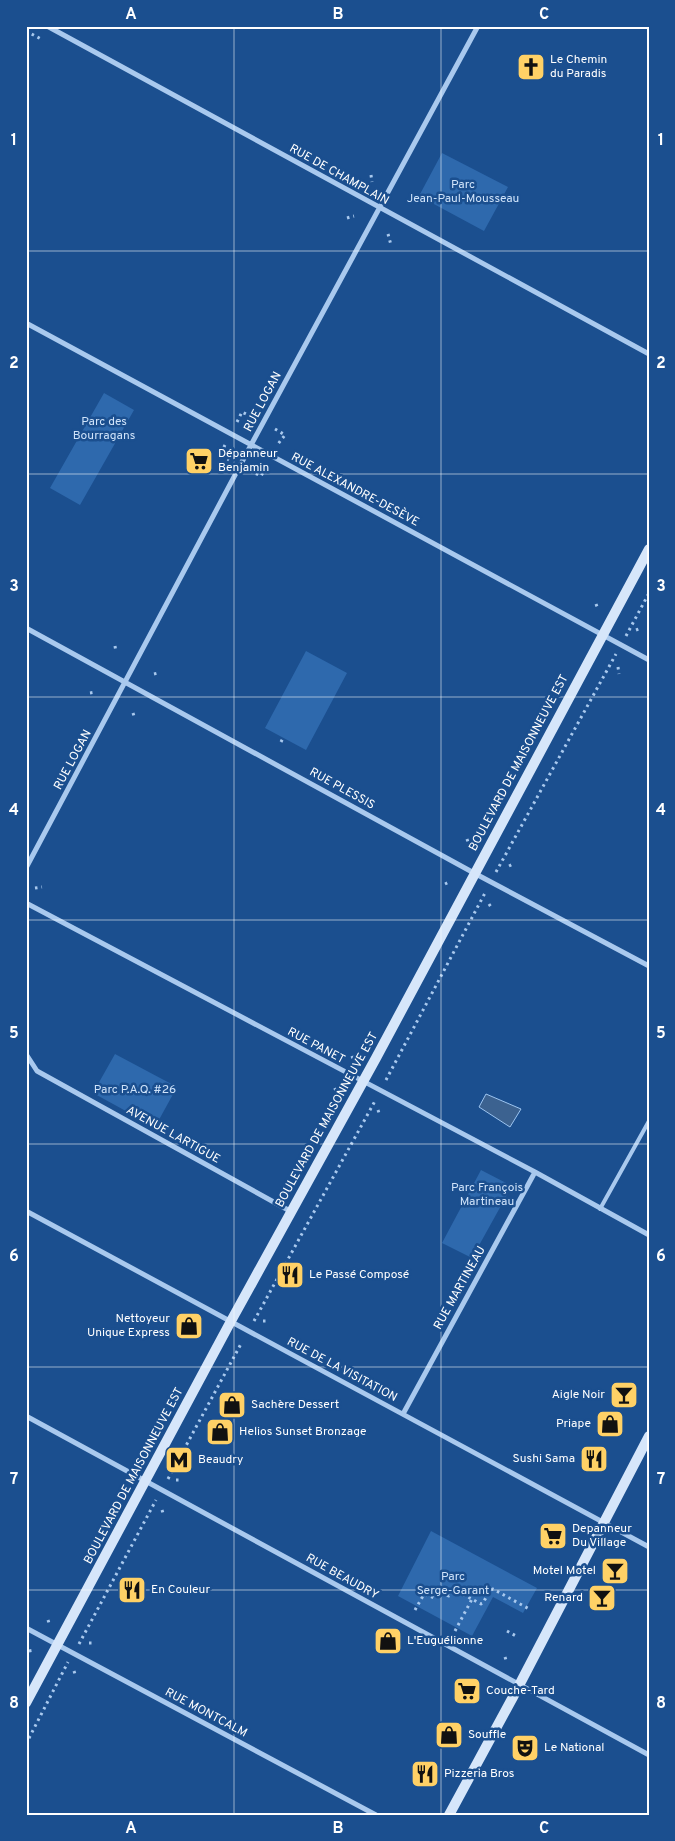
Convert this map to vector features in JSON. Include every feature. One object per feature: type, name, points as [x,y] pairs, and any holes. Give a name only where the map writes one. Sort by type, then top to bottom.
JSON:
[{"type":"street","name":"RUE DE CHAMPLAIN","points":[[47,26],[649,354]]},
{"type":"street","name":"RUE LOGAN","points":[[26,868],[251,445],[478,26]]},
{"type":"street","name":"RUE ALEXANDRE-DESÈVE","points":[[26,323],[649,660]]},
{"type":"street","name":"BOULEVARD DE MAISONNEUVE EST","points":[[26,1702],[290,1211],[363,1082],[649,549]]},
{"type":"street","name":"RUE PLESSIS","points":[[26,628],[474,873],[649,966]]},
{"type":"street","name":"RUE PANET","points":[[26,903],[535,1172],[649,1235]]},
{"type":"street","name":"AVENUE LARTIGUE","points":[[26,1054],[37,1071],[290,1211]]},
{"type":"street","name":"RUE MARTINEAU","points":[[403,1414],[535,1172]]},
{"type":"street","name":"RUE DE LA VISITATION","points":[[26,1211],[649,1547]]},
{"type":"street","name":"RUE BEAUDRY","points":[[26,1416],[649,1755]]},
{"type":"street","points":[[449,1815],[649,1436]]},
{"type":"street","name":"RUE MONTCALM","points":[[26,1628],[376,1815]]},
{"type":"lane","points":[[600,1209],[649,1121]]},
{"type":"path","points":[[371,175],[372,182]]},
{"type":"path","points":[[406,201],[414,199]]},
{"type":"path","points":[[347,218],[354,216]]},
{"type":"path","points":[[388,234],[391,245]]},
{"type":"path","points":[[238,422],[242,412],[252,418]]},
{"type":"path","points":[[275,430],[285,435],[278,444]]},
{"type":"path","points":[[225,444],[220,454],[230,460]]},
{"type":"path","points":[[249,471],[261,476],[266,467]]},
{"type":"path","points":[[636,617],[649,593]]},
{"type":"path","points":[[596,604],[598,609]]},
{"type":"path","points":[[636,630],[642,628]]},
{"type":"path","points":[[115,646],[116,652]]},
{"type":"path","points":[[618,667],[620,674]]},
{"type":"path","points":[[26,1744],[73,1653],[380,1091],[491,882],[606,674]]},
{"type":"path","points":[[90,693],[96,692]]},
{"type":"path","points":[[133,713],[135,719]]},
{"type":"path","points":[[468,839],[469,845]]},
{"type":"path","points":[[508,866],[513,864]]},
{"type":"path","points":[[35,888],[42,887]]},
{"type":"path","points":[[415,1610],[424,1594],[434,1598],[439,1592],[449,1596],[455,1590],[483,1603],[490,1590],[493,1589],[532,1610]]},
{"type":"path","points":[[455,1632],[472,1599]]},
{"type":"path","points":[[507,1631],[518,1637]]},
{"type":"path","points":[[29,1651],[35,1650]]},
{"type":"path","points":[[488,1688],[493,1687]]},
{"type":"green space","name":"Parc Jean-Paul-Mousseau","points":[[442,153],[508,187],[484,231],[419,196]]},
{"type":"green space","name":"Parc des Bourragans","points":[[104,393],[134,410],[80,505],[50,488]]},
{"type":"green space","points":[[306,651],[347,673],[306,750],[265,728]]},
{"type":"green space","name":"Parc P.A.Q. #26","points":[[115,1054],[177,1087],[155,1127],[93,1093]]},
{"type":"green space","name":"Parc François Martineau","points":[[481,1170],[512,1186],[472,1258],[442,1243]]},
{"type":"green space","name":"Parc Serge-Garant","points":[[431,1531],[537,1588],[523,1613],[493,1597],[472,1636],[398,1596]]},
{"type":"shaded area","points":[[486,1094],[521,1109],[510,1127],[479,1107]]},
{"type":"place","name":"Le Chemin du Paradis","points":[[531,67]]},
{"type":"place","name":"Dépanneur Benjamin","points":[[199,461]]},
{"type":"place","name":"Le Passé Composé","points":[[290,1275]]},
{"type":"place","name":"Nettoyeur Unique Express","points":[[189,1326]]},
{"type":"place","name":"Aigle Noir","points":[[624,1395]]},
{"type":"place","name":"Sachère Dessert","points":[[232,1405]]},
{"type":"place","name":"Priape","points":[[610,1424]]},
{"type":"place","name":"Helios Sunset Bronzage","points":[[220,1432]]},
{"type":"place","name":"Sushi Sama","points":[[594,1459]]},
{"type":"place","name":"Beaudry","points":[[179,1460]]},
{"type":"place","name":"Depanneur Du Village","points":[[553,1536]]},
{"type":"place","name":"Motel Motel","points":[[615,1571]]},
{"type":"place","name":"En Couleur","points":[[132,1590]]},
{"type":"place","name":"Renard","points":[[602,1598]]},
{"type":"place","name":"L'Euguélionne","points":[[388,1641]]},
{"type":"place","name":"Couche-Tard","points":[[467,1691]]},
{"type":"place","name":"Souffle","points":[[449,1735]]},
{"type":"place","name":"Le National","points":[[525,1748]]},
{"type":"place","name":"Pizzeria Bros","points":[[425,1774]]}]
